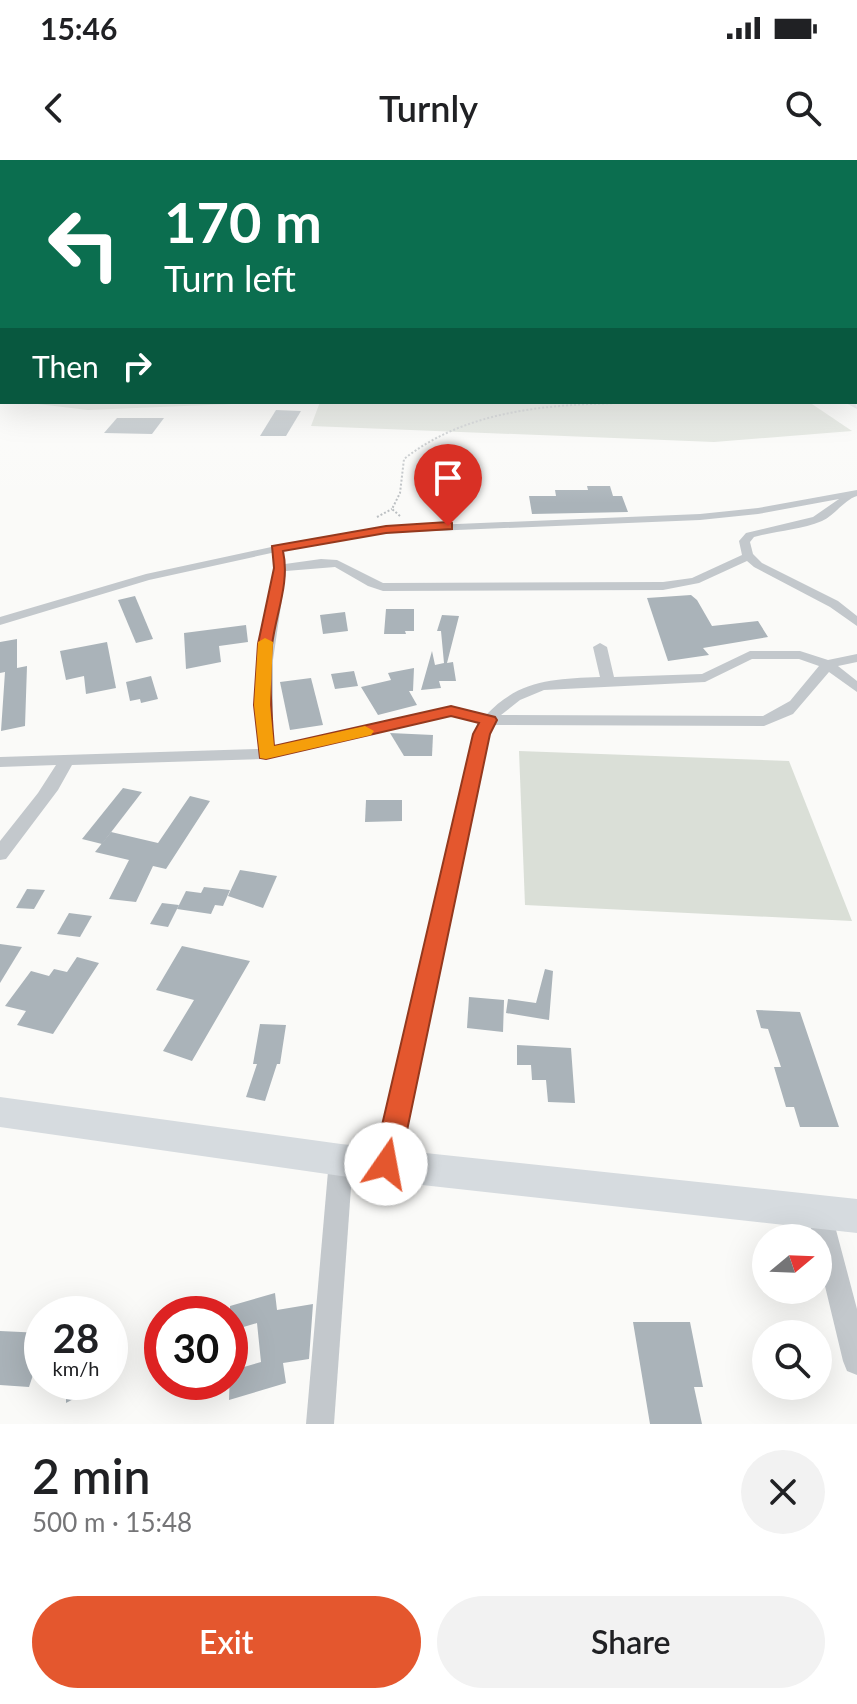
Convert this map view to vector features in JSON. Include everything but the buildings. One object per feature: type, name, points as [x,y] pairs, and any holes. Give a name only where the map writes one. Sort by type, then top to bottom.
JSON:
[{"type":"street","points":[[0,621],[146,577],[276,549],[386,530],[700,517],[758,511],[853,494]]},
{"type":"street","points":[[853,494],[819,521],[750,535],[744,541],[747,557],[834,604],[857,622]]},
{"type":"street","points":[[266,754],[262,705],[265,644],[281,568],[276,549]]},
{"type":"street","points":[[281,568],[334,563],[347,567],[368,583],[383,587],[663,586],[695,581],[747,557]]},
{"type":"street","points":[[600,647],[608,681]]},
{"type":"street","points":[[386,1164],[481,734],[504,701],[525,690],[546,685],[711,677],[741,658],[758,654],[800,655],[829,665],[857,688]]},
{"type":"street","points":[[0,762],[266,754],[451,711],[489,720],[764,721],[780,717],[796,706],[829,665],[857,658]]},
{"type":"street","points":[[0,854],[19,824],[51,789],[66,761]]},
{"type":"street","points":[[0,1112],[341,1160],[857,1216]]},
{"type":"street","points":[[320,1424],[341,1160]]},
{"type":"street","points":[[819,1210],[857,1361]]},
{"type":"path","points":[[432,527],[399,515],[392,509],[400,493],[404,459],[434,437],[482,417],[525,414],[569,405],[605,404]]},
{"type":"shaded area","points":[[38,404],[231,404],[88,410]]},
{"type":"shaded area","points":[[319,404],[812,404],[852,431],[714,442],[311,426]]},
{"type":"shaded area","points":[[519,751],[789,761],[852,921],[525,905]]},
{"type":"slow traffic","points":[[265,642],[262,705],[266,754],[365,731]]},
{"type":"route","points":[[386,1164],[439,915],[481,734],[489,720],[451,711],[266,754],[262,705],[265,644],[281,568],[276,549],[386,530],[448,526]]}]
